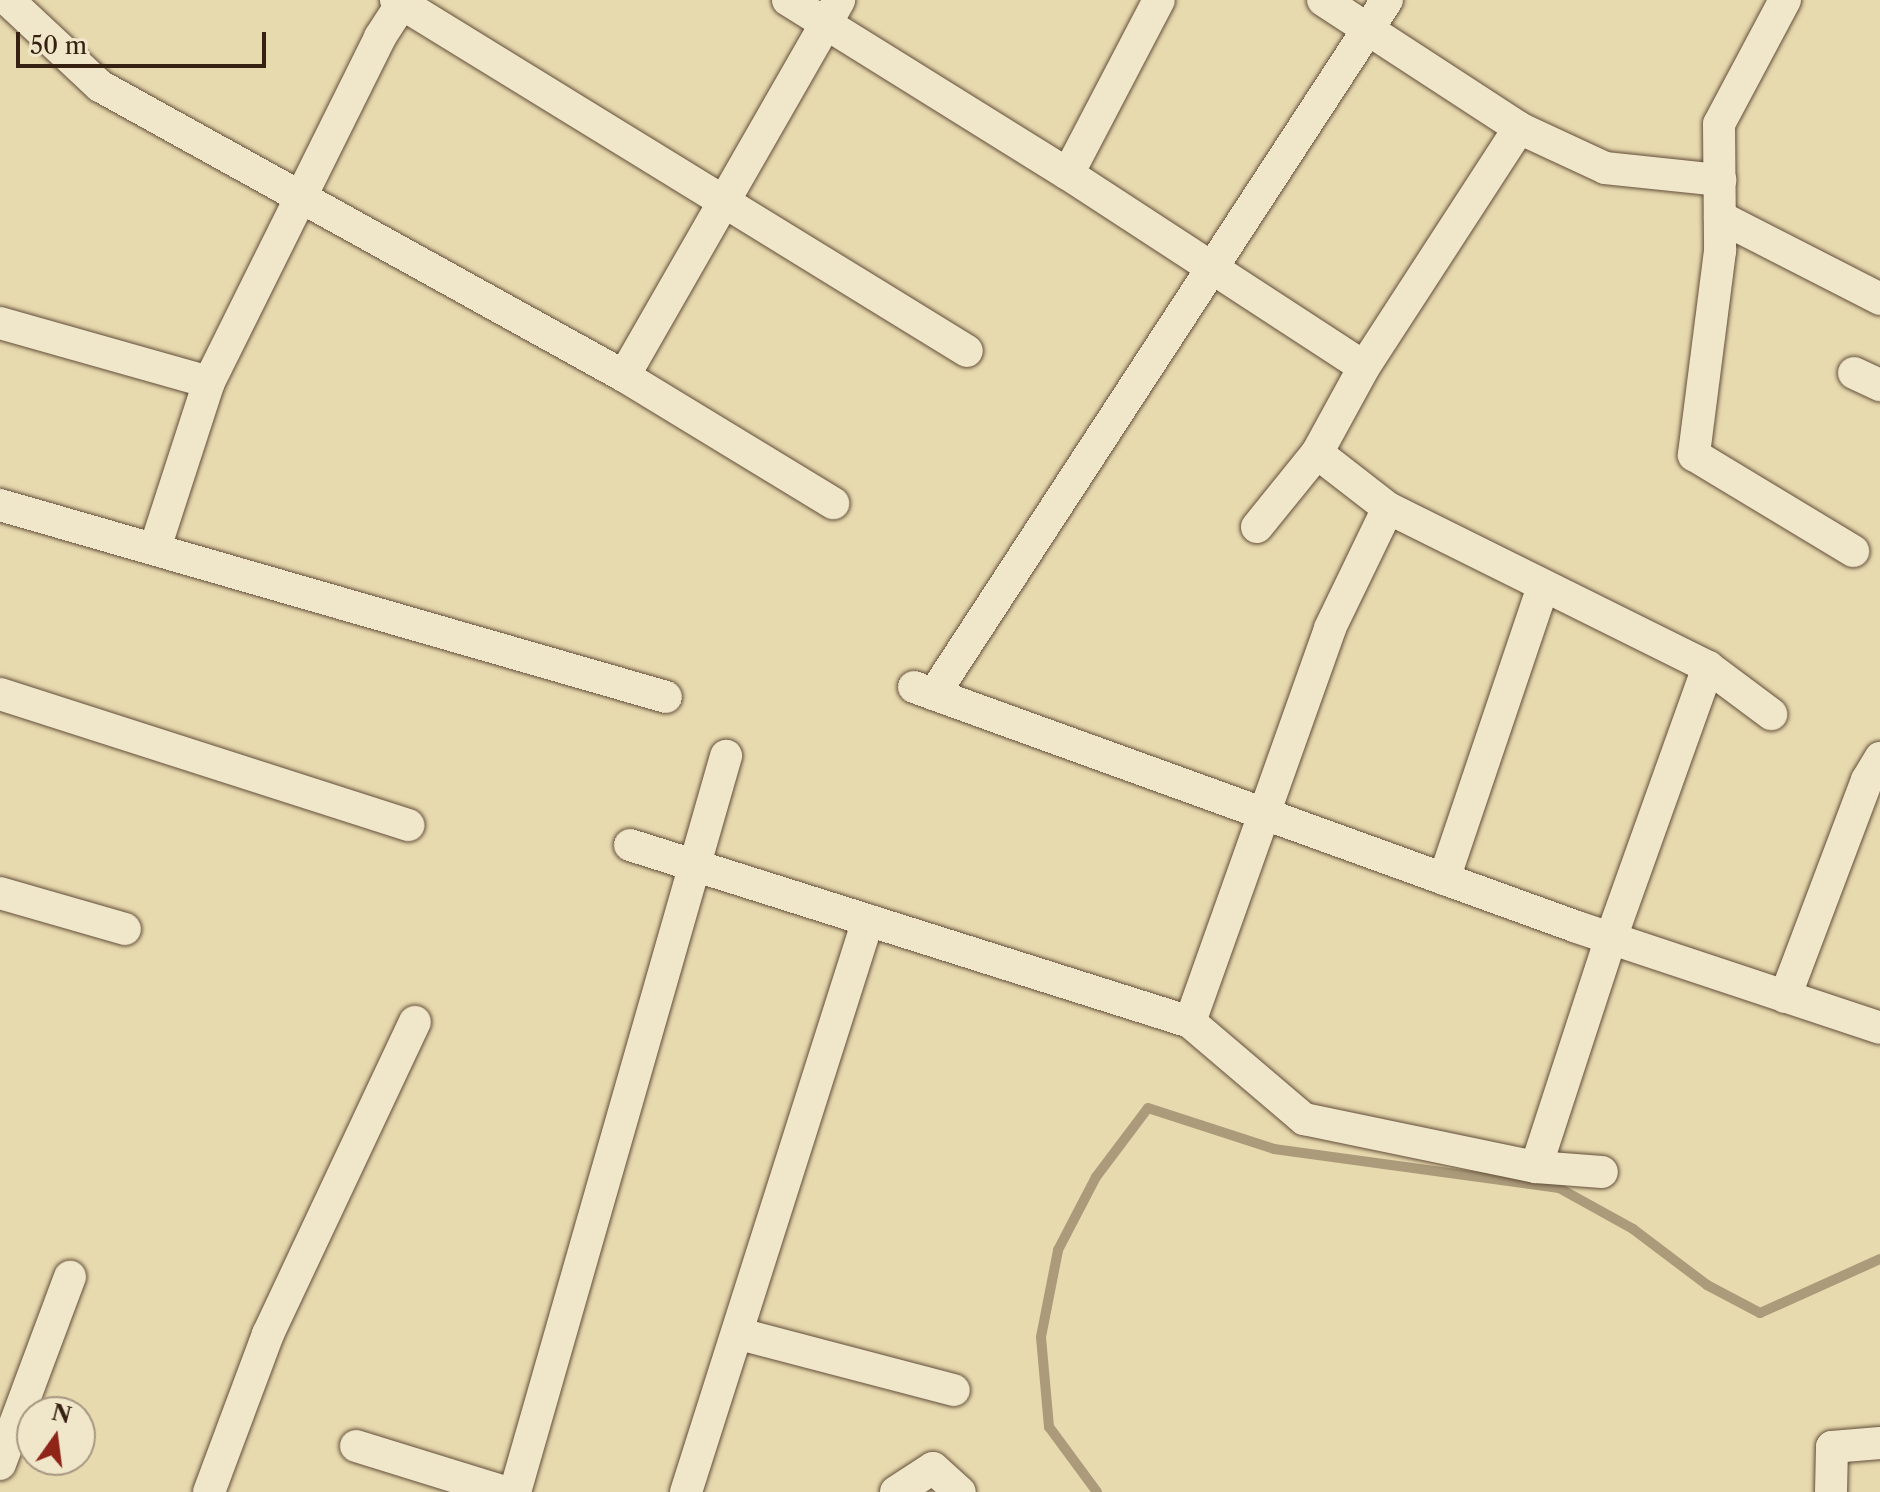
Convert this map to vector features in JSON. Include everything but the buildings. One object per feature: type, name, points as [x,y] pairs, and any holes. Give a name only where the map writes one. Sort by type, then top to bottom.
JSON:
[{"type":"street","points":[[8,0],[100,86],[300,200],[624,376],[833,503]]},
{"type":"street","points":[[788,0],[833,11],[1068,174],[1364,367]]},
{"type":"street","points":[[1068,174],[1159,0]]},
{"type":"street","points":[[1323,0],[1519,128],[1605,168],[1720,180]]},
{"type":"street","points":[[1387,0],[1213,269],[924,691],[1611,938],[1880,1028]]},
{"type":"street","points":[[1785,0],[1719,124],[1720,217],[1694,455],[1853,551]]},
{"type":"street","points":[[155,548],[209,382],[400,1],[967,351]]},
{"type":"street","points":[[624,376],[833,11]]},
{"type":"street","points":[[1257,527],[1317,453],[1364,367],[1519,128]]},
{"type":"street","points":[[1720,217],[1880,299]]},
{"type":"street","points":[[0,323],[209,382]]},
{"type":"street","points":[[1317,453],[1388,508],[1708,667],[1771,714]]},
{"type":"street","points":[[0,505],[666,697]]},
{"type":"street","points":[[1190,1022],[1330,628],[1388,508]]},
{"type":"street","points":[[1444,879],[1543,587]]},
{"type":"street","points":[[1536,1167],[1611,938],[1708,667]]},
{"type":"street","points":[[0,694],[409,825]]},
{"type":"street","points":[[515,1492],[726,756]]},
{"type":"street","points":[[1785,997],[1867,780],[1880,758]]},
{"type":"street","points":[[630,845],[1190,1022],[1304,1119],[1536,1167],[1602,1172]]},
{"type":"street","points":[[0,893],[125,929]]},
{"type":"street","points":[[686,1492],[740,1334],[868,920]]},
{"type":"street","points":[[209,1492],[268,1334],[415,1022]]},
{"type":"street","points":[[0,1464],[70,1277]]},
{"type":"street","points":[[740,1334],[954,1390]]},
{"type":"street","points":[[1831,1492],[1832,1447],[1880,1443]]},
{"type":"street","points":[[356,1446],[505,1492]]},
{"type":"street","points":[[896,1492],[933,1468],[960,1492]]},
{"type":"waterway","points":[[1097,1492],[1049,1427],[1041,1337],[1058,1250],[1096,1177],[1148,1108],[1274,1149],[1559,1188],[1633,1229],[1707,1285],[1760,1313],[1880,1259]]}]
